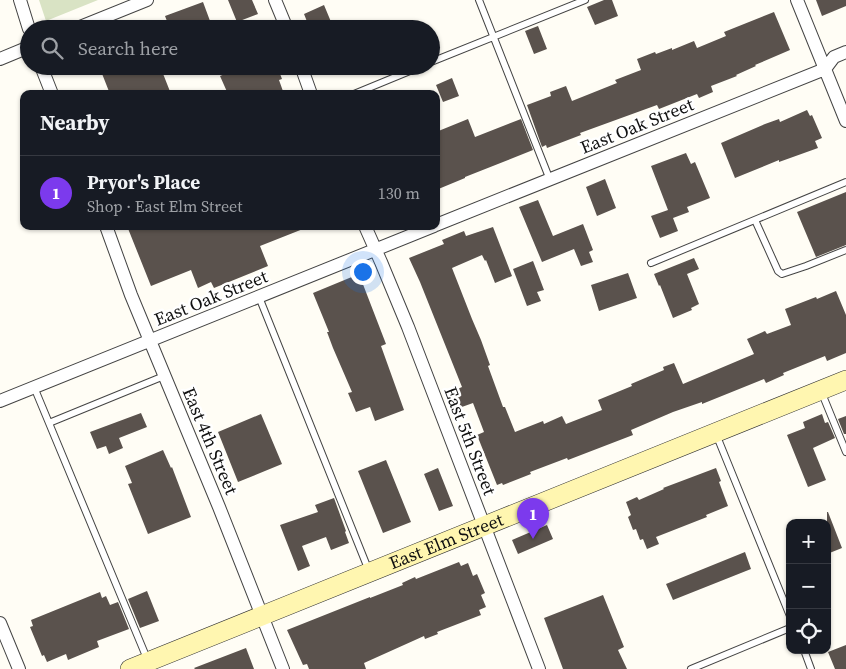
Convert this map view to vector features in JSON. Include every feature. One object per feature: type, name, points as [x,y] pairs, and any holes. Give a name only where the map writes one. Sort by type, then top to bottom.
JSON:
[{"type":"main road","name":"East Elm Street","points":[[130,669],[150,665],[262,616],[846,380]]},
{"type":"street","points":[[20,0],[26,20]]},
{"type":"street","points":[[97,20],[147,0]]},
{"type":"street","points":[[276,0],[283,20]]},
{"type":"street","points":[[797,0],[846,121]]},
{"type":"street","points":[[0,59],[20,51]]},
{"type":"street","name":"East Oak Street","points":[[440,224],[825,69],[834,57],[846,52]]},
{"type":"street","points":[[45,75],[50,90]]},
{"type":"street","points":[[305,75],[310,90]]},
{"type":"street","name":"East 4th Street","points":[[107,230],[131,295],[219,507],[283,669]]},
{"type":"street","name":"East 5th Street","points":[[367,230],[408,328],[539,669]]},
{"type":"street","name":"East Oak Street","points":[[0,401],[425,230]]},
{"type":"street","points":[[0,623],[19,669]]},
{"type":"lane","points":[[479,0],[550,180]]},
{"type":"lane","points":[[440,58],[585,0]]},
{"type":"lane","points":[[364,90],[400,75]]},
{"type":"lane","points":[[651,264],[846,182]]},
{"type":"lane","points":[[755,220],[778,272],[782,274],[846,250]]},
{"type":"lane","points":[[260,297],[370,572]]},
{"type":"lane","points":[[49,423],[164,376]]},
{"type":"lane","points":[[34,387],[150,665]]},
{"type":"lane","points":[[821,390],[846,452]]},
{"type":"lane","points":[[715,432],[787,609]]},
{"type":"lane","points":[[692,669],[786,630]]},
{"type":"lane","points":[[805,654],[811,669]]},
{"type":"green space","points":[[39,0],[98,0],[48,20],[46,20]]},
{"type":"building","points":[[228,0],[252,0],[258,14],[242,20],[236,20]]},
{"type":"building","points":[[604,0],[612,0],[618,16],[595,25],[587,7]]},
{"type":"building","points":[[816,0],[846,0],[846,6],[822,16]]},
{"type":"building","points":[[203,2],[210,20],[167,20],[165,16]]},
{"type":"building","points":[[324,5],[330,20],[306,20],[304,14]]},
{"type":"building","points":[[774,12],[790,50],[755,65],[737,76],[711,86],[713,92],[699,98],[697,94],[659,109],[657,105],[580,133],[581,135],[547,148],[546,145],[542,147],[527,105],[551,96],[550,92],[566,86],[572,101],[617,83],[615,80],[641,70],[637,59],[655,52],[656,54],[672,48],[672,50],[694,41],[697,48],[726,36],[724,32]]},
{"type":"building","points":[[538,26],[547,49],[534,54],[525,31]]},
{"type":"building","points":[[103,75],[164,75],[169,90],[108,90]]},
{"type":"building","points":[[280,75],[282,79],[279,80],[283,90],[226,90],[220,76]]},
{"type":"building","points":[[452,78],[459,96],[443,102],[440,90],[438,90],[436,85]]},
{"type":"building","points":[[807,110],[810,116],[812,115],[822,138],[815,141],[818,148],[779,162],[779,160],[735,178],[721,143],[765,124],[779,119],[780,122]]},
{"type":"building","points":[[468,119],[475,137],[521,119],[533,150],[440,188],[440,130]]},
{"type":"building","points":[[686,153],[691,164],[695,162],[710,198],[687,207],[689,212],[673,218],[678,231],[660,238],[651,216],[668,210],[651,166]]},
{"type":"building","points":[[605,179],[616,208],[597,216],[586,187]]},
{"type":"building","points":[[846,192],[846,245],[816,257],[797,212]]},
{"type":"building","points":[[538,200],[553,236],[583,224],[593,250],[589,252],[593,262],[581,266],[574,249],[542,262],[519,207]]},
{"type":"building","points":[[493,227],[512,276],[495,283],[486,260],[482,255],[452,268],[481,340],[503,407],[505,407],[515,432],[543,421],[544,424],[562,416],[566,424],[602,410],[598,400],[632,386],[631,384],[664,370],[663,367],[674,363],[683,384],[754,354],[747,339],[765,331],[767,334],[791,325],[785,309],[836,291],[846,315],[846,353],[827,361],[825,356],[783,373],[784,375],[766,383],[764,379],[702,404],[702,402],[673,412],[631,430],[633,435],[568,460],[567,458],[530,472],[531,474],[503,485],[502,483],[497,485],[477,435],[484,432],[473,403],[459,408],[453,391],[462,387],[409,258],[444,244],[442,240],[464,231],[466,236]]},
{"type":"building","points":[[129,230],[300,230],[260,246],[268,266],[214,288],[211,282],[198,288],[191,270],[151,286]]},
{"type":"building","points":[[694,258],[699,269],[687,274],[699,304],[691,308],[692,310],[673,318],[654,274]]},
{"type":"building","points":[[533,261],[544,290],[537,292],[541,301],[527,306],[513,269]]},
{"type":"building","points":[[628,273],[637,298],[599,311],[591,285]]},
{"type":"building","points":[[359,274],[386,344],[381,346],[404,410],[375,421],[370,407],[356,412],[348,393],[352,392],[333,348],[327,332],[329,332],[313,293]]},
{"type":"building","points":[[141,413],[147,427],[119,438],[123,448],[109,454],[106,446],[97,449],[90,432]]},
{"type":"building","points":[[261,414],[282,464],[238,482],[218,432]]},
{"type":"building","points":[[822,414],[825,423],[828,422],[835,438],[813,448],[826,480],[808,487],[787,435],[805,428],[803,422]]},
{"type":"building","points":[[846,416],[846,434],[844,434],[838,419]]},
{"type":"building","points":[[163,450],[172,467],[191,517],[148,534],[128,484],[132,483],[125,466]]},
{"type":"building","points":[[386,460],[411,522],[383,533],[358,471]]},
{"type":"building","points":[[438,468],[453,506],[439,511],[424,474]]},
{"type":"building","points":[[716,468],[728,506],[706,515],[707,517],[656,537],[659,544],[647,549],[643,539],[640,540],[636,529],[633,530],[628,517],[631,515],[626,502],[637,497],[639,500],[663,488]]},
{"type":"building","points":[[334,498],[349,543],[331,550],[326,537],[302,546],[310,566],[298,571],[280,525],[318,512],[315,505]]},
{"type":"building","points":[[828,512],[831,519],[827,519]]},
{"type":"building","points":[[831,520],[842,548],[831,552]]},
{"type":"building","points":[[547,525],[553,539],[518,554],[512,540]]},
{"type":"building","points":[[745,552],[751,569],[673,600],[666,584]]},
{"type":"building","points":[[459,562],[461,566],[468,563],[473,576],[477,574],[485,593],[481,595],[486,607],[479,610],[481,615],[437,632],[438,634],[425,639],[424,636],[364,663],[366,669],[309,669],[307,664],[303,665],[287,630],[403,585],[402,583],[415,577],[416,579]]},
{"type":"building","points":[[147,591],[159,621],[140,628],[128,599]]},
{"type":"building","points":[[100,592],[102,598],[106,596],[110,605],[118,602],[129,629],[97,641],[99,647],[68,660],[66,654],[47,662],[44,655],[42,656],[30,627],[33,626],[31,620]]},
{"type":"building","points":[[603,595],[624,647],[618,650],[627,669],[563,669],[544,618]]},
{"type":"building","points":[[846,645],[846,669],[835,669],[829,654],[831,654],[831,651]]},
{"type":"building","points":[[246,648],[254,669],[194,668]]},
{"type":"place","name":"Pryor's Place","points":[[533,539]]}]
